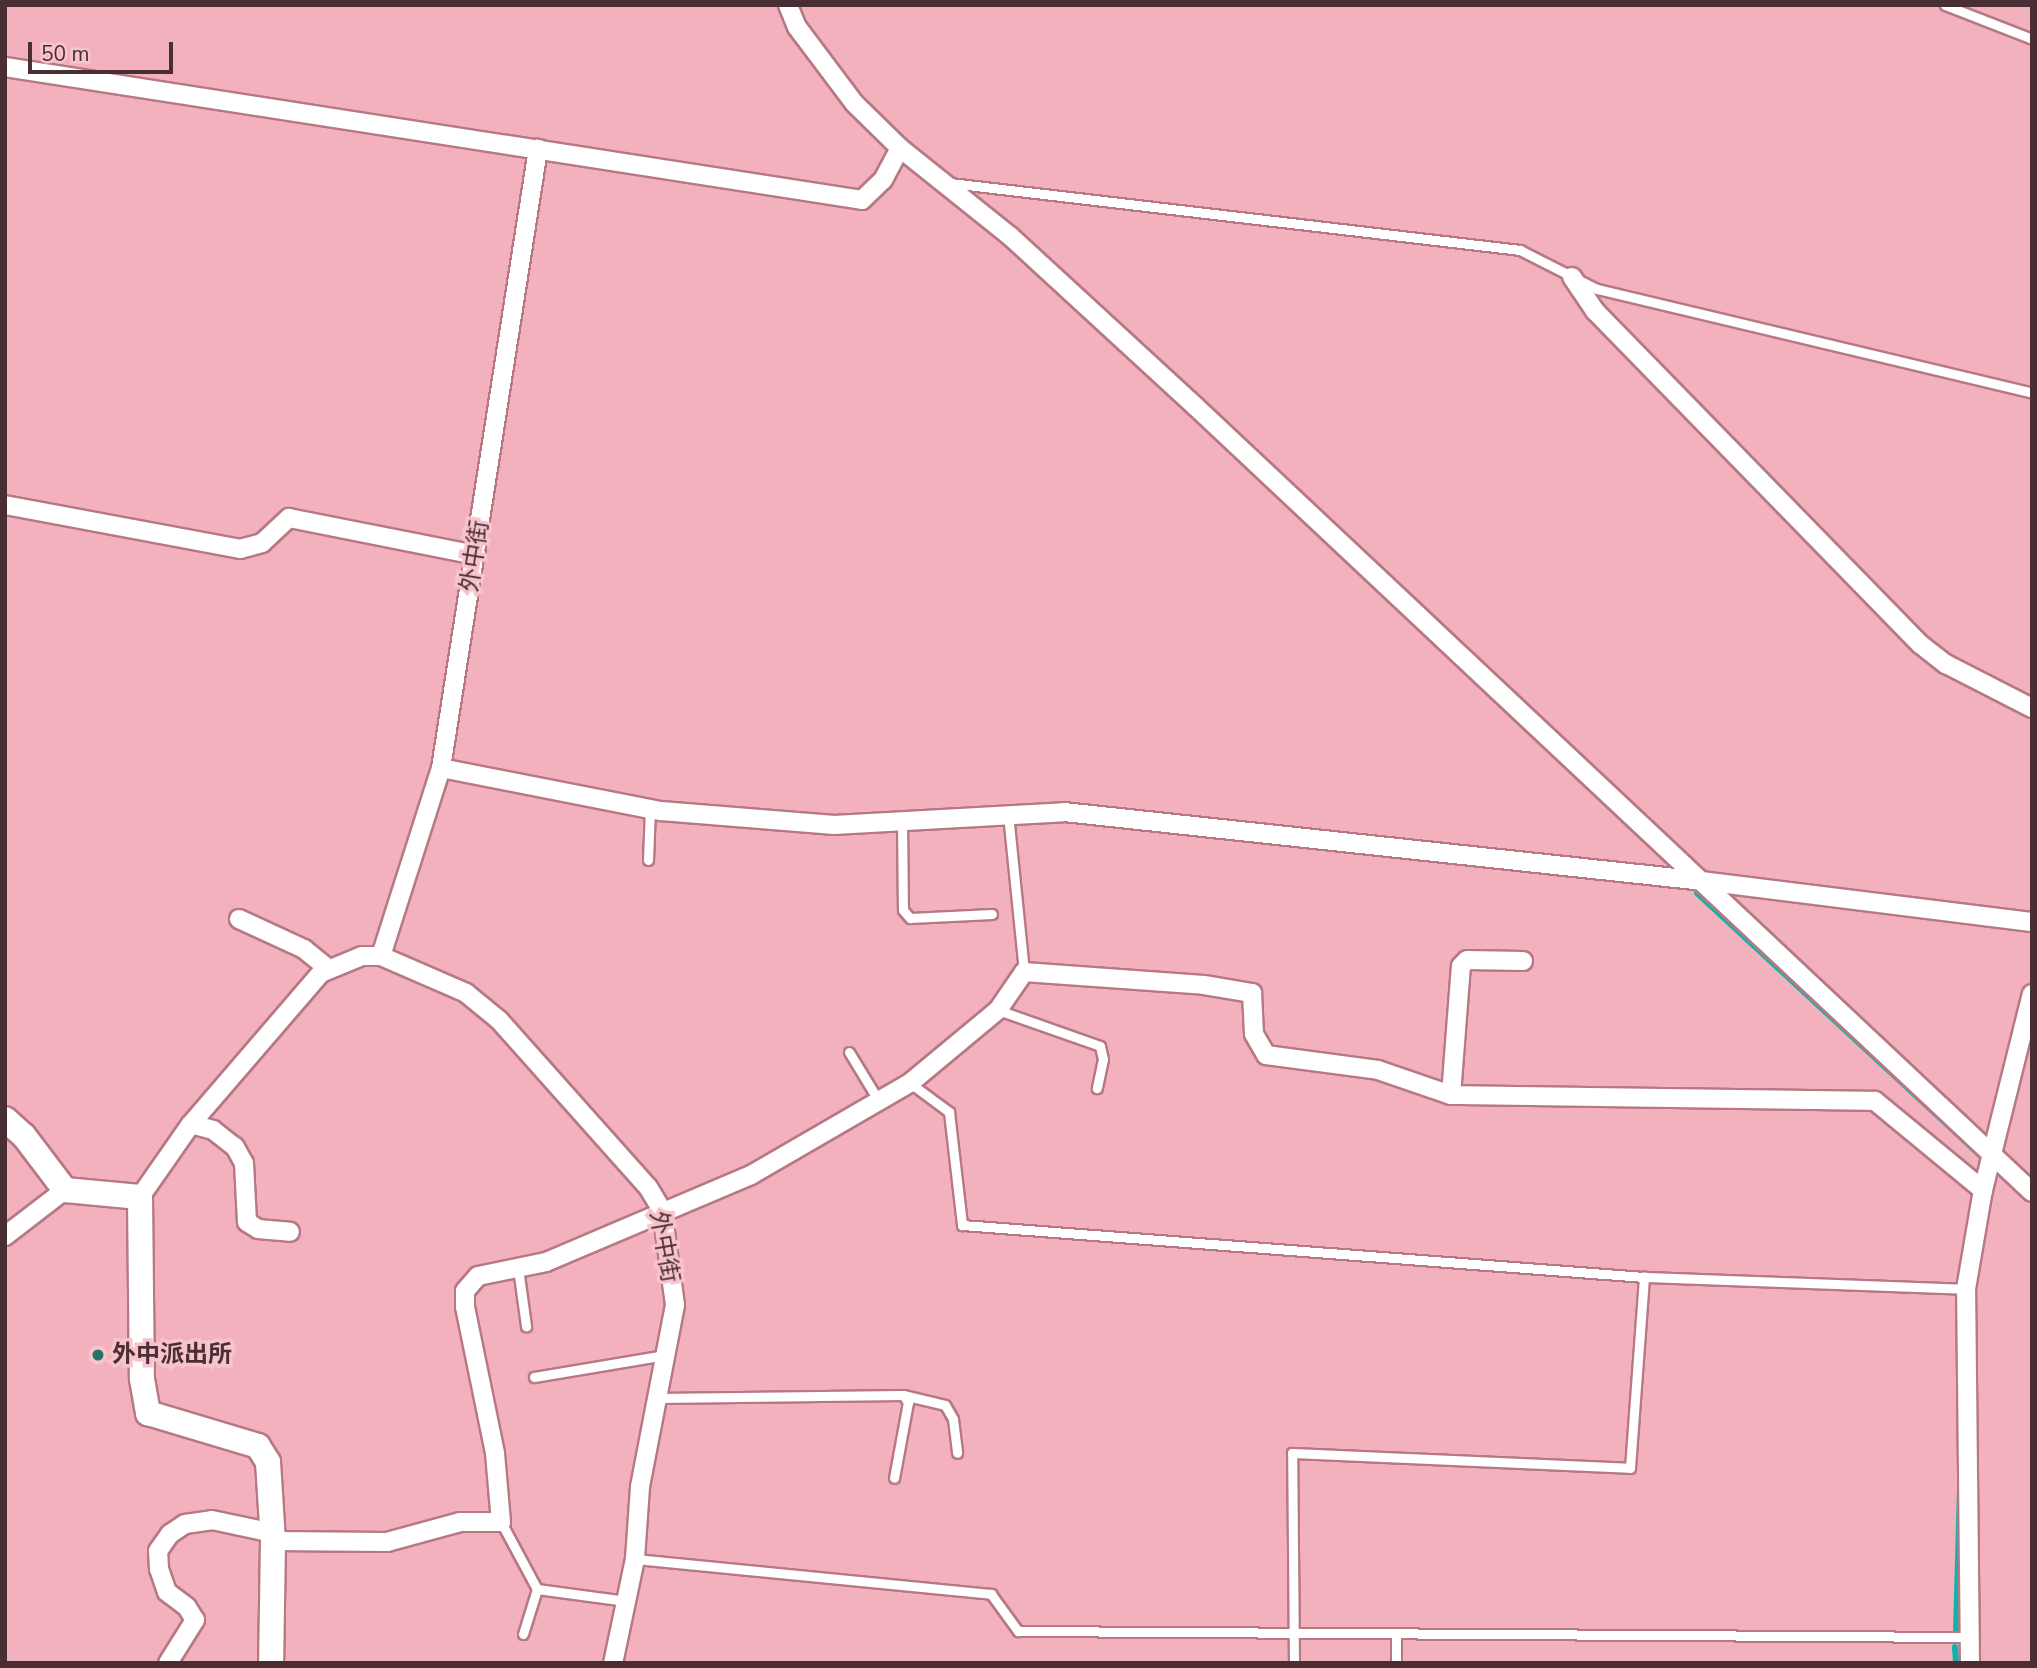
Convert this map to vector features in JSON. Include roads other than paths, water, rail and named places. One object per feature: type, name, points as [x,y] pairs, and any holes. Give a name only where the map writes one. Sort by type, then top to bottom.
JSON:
[{"type":"street","points":[[788,5],[797,27],[854,103],[900,148],[1010,236],[1185,396],[1694,880],[2032,1192]]},
{"type":"street","points":[[5,68],[862,200],[883,180],[900,148]]},
{"type":"street","name":"外中街","points":[[538,149],[442,768],[380,956],[466,993],[499,1020],[648,1187],[662,1210],[675,1305],[640,1487],[635,1559],[613,1663]]},
{"type":"street","points":[[1572,277],[1595,311],[1920,644],[1958,671],[2032,708]]},
{"type":"street","points":[[5,505],[240,549],[262,543],[289,519],[476,555]]},
{"type":"street","points":[[442,768],[650,809],[834,825],[1064,811],[1694,880],[2032,922]]},
{"type":"street","points":[[239,919],[304,949],[329,969]]},
{"type":"street","points":[[271,1663],[273,1537],[268,1462],[258,1446],[148,1413],[142,1380],[140,1197],[191,1124],[321,974],[362,956],[380,956]]},
{"type":"street","points":[[1451,1095],[1461,966],[1467,960],[1522,961]]},
{"type":"street","points":[[168,1663],[195,1620],[187,1607],[167,1592],[159,1569],[158,1551],[170,1534],[185,1524],[212,1520],[273,1537],[387,1542],[460,1522],[502,1522],[495,1453],[465,1291],[478,1276],[546,1262],[662,1210],[751,1175],[877,1098],[910,1083],[998,1010],[1024,972],[1236,989],[1252,993],[1254,1034],[1266,1055],[1378,1070],[1451,1095],[1875,1101],[1983,1190]]},
{"type":"street","points":[[1970,1663],[1966,1289],[1983,1190],[1994,1156],[2032,994]]},
{"type":"street","points":[[5,1119],[24,1136],[65,1190]]},
{"type":"street","points":[[191,1124],[213,1130],[235,1147],[244,1163],[247,1222],[258,1229],[289,1232]]},
{"type":"street","points":[[5,1236],[65,1190],[140,1197]]},
{"type":"lane","points":[[1945,5],[2032,39]]},
{"type":"lane","points":[[943,183],[1520,250],[1597,289],[2032,393]]},
{"type":"lane","points":[[649,860],[650,809]]},
{"type":"lane","points":[[1008,814],[1024,972]]},
{"type":"lane","points":[[902,820],[903,910],[910,918],[992,914]]},
{"type":"lane","points":[[998,1010],[1100,1046],[1103,1059],[1097,1088]]},
{"type":"lane","points":[[849,1052],[877,1098]]},
{"type":"lane","points":[[910,1083],[949,1112],[962,1224],[1644,1276],[1966,1289]]},
{"type":"lane","points":[[518,1268],[526,1326]]},
{"type":"lane","points":[[1294,1663],[1292,1453],[1630,1468],[1644,1276]]},
{"type":"lane","points":[[534,1377],[665,1355]]},
{"type":"lane","points":[[894,1478],[908,1402],[903,1395]]},
{"type":"lane","points":[[657,1398],[903,1395],[945,1405],[953,1419],[957,1452]]},
{"type":"lane","points":[[502,1522],[537,1589],[523,1634]]},
{"type":"lane","points":[[635,1559],[991,1594],[1018,1631],[1971,1637]]},
{"type":"lane","points":[[537,1589],[626,1601]]},
{"type":"lane","points":[[1396,1634],[1396,1663]]},
{"type":"waterway","points":[[1697,893],[1987,1162]]},
{"type":"waterway","points":[[1956,1632],[1960,1486]]},
{"type":"waterway","points":[[1955,1647],[1956,1663]]},
{"type":"place","name":"外中派出所","points":[[98,1355]]}]
